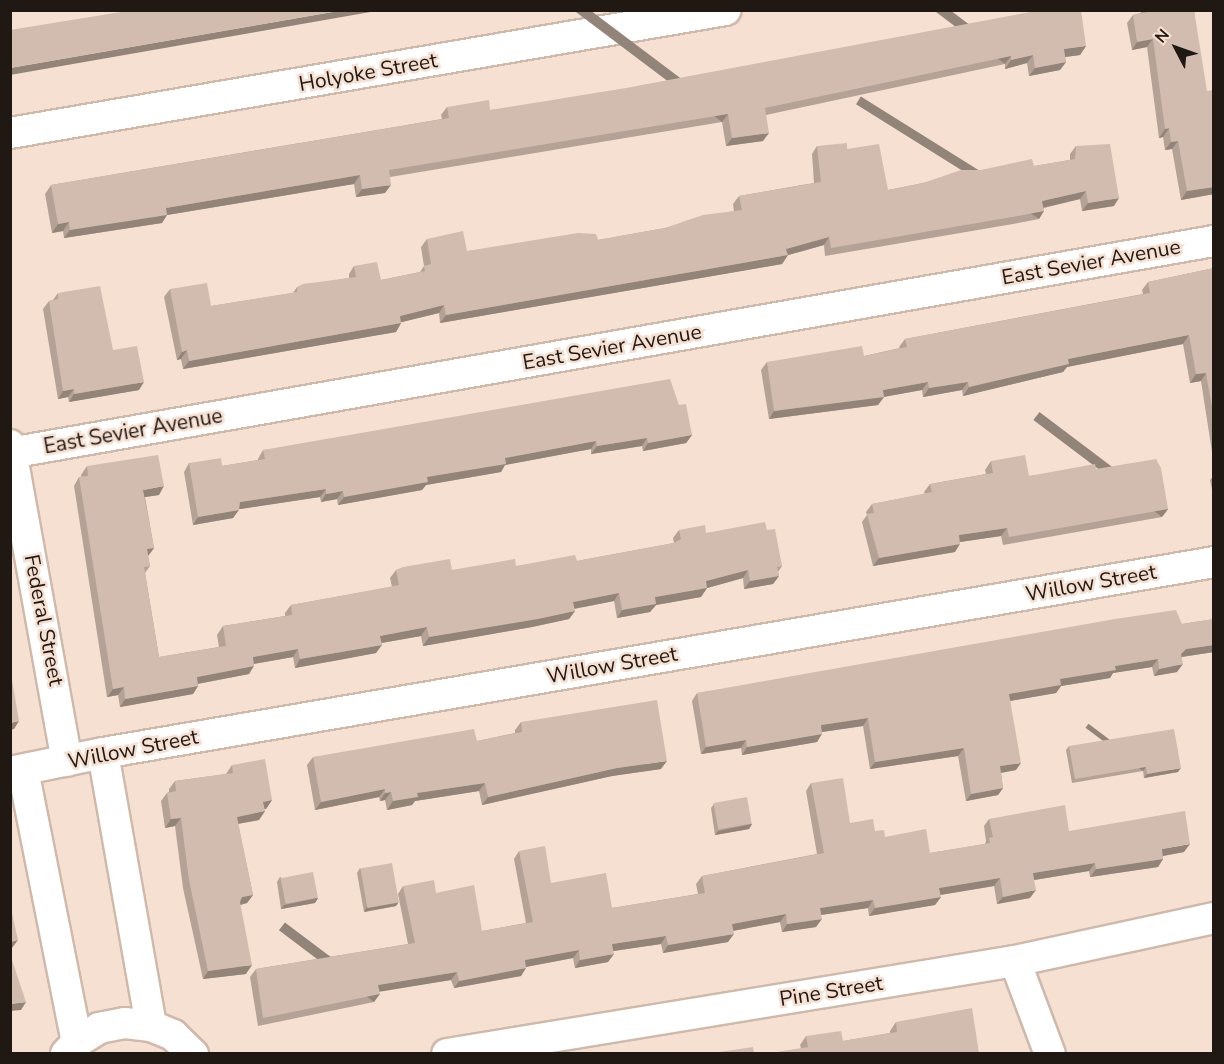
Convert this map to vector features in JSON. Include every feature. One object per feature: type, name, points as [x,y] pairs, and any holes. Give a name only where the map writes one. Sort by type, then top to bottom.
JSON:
[{"type":"street","name":"Holyoke Street","points":[[10,133],[726,10]]},
{"type":"street","name":"East Sevier Avenue","points":[[11,450],[1214,241]]},
{"type":"street","name":"Federal Street","points":[[11,450],[67,761]]},
{"type":"street","name":"Willow Street","points":[[17,771],[103,753],[1214,562]]},
{"type":"street","points":[[103,753],[151,1026]]},
{"type":"street","points":[[17,771],[72,1048],[99,1028],[125,1023],[151,1026],[172,1035],[193,1053]]},
{"type":"street","name":"Pine Street","points":[[447,1053],[1015,961],[1214,918]]},
{"type":"street","points":[[1015,961],[1050,1053]]},
{"type":"building","points":[[133,10],[344,10],[10,68],[10,30]]},
{"type":"building","points":[[1041,10],[1081,10],[1086,46],[1064,49],[1066,62],[1035,68],[1033,55],[1011,60],[1011,56],[765,108],[769,133],[732,138],[728,114],[389,170],[391,185],[362,189],[360,175],[166,208],[167,215],[70,230],[69,222],[58,224],[51,185],[449,118],[447,107],[489,100],[490,110],[626,88]]},
{"type":"building","points":[[1148,10],[1194,10],[1207,91],[1214,90],[1214,187],[1187,191],[1178,141],[1171,142],[1169,128],[1165,129],[1153,39],[1137,42],[1133,15],[1148,12]]},
{"type":"building","points":[[847,143],[847,149],[879,144],[888,190],[923,183],[961,170],[981,170],[1032,159],[1034,166],[1075,159],[1076,146],[1110,144],[1119,198],[1088,203],[1086,191],[1042,201],[1044,211],[1018,216],[831,248],[829,237],[786,249],[788,255],[446,315],[444,305],[400,316],[401,323],[189,361],[187,350],[182,352],[170,289],[207,283],[211,306],[297,292],[297,287],[303,284],[356,277],[354,266],[377,262],[381,280],[425,271],[424,266],[431,264],[427,239],[463,231],[467,251],[578,233],[596,234],[598,240],[665,228],[703,215],[742,210],[739,196],[821,182],[817,146]]},
{"type":"building","points":[[1214,268],[1214,419],[1206,373],[1196,374],[1189,335],[1068,359],[1069,364],[969,387],[968,382],[929,388],[928,382],[883,390],[884,397],[774,411],[767,362],[862,346],[864,356],[907,347],[905,339],[1150,293],[1148,282]]},
{"type":"building","points":[[100,286],[113,350],[137,346],[144,382],[74,394],[74,389],[63,391],[49,301],[58,299],[58,293]]},
{"type":"building","points":[[670,379],[679,405],[686,404],[692,435],[648,443],[647,438],[597,446],[596,441],[505,458],[506,464],[427,477],[428,482],[344,497],[343,491],[326,494],[326,489],[240,502],[239,510],[198,517],[189,463],[221,458],[222,466],[265,459],[263,450]]},
{"type":"building","points":[[158,455],[164,486],[143,490],[154,548],[147,549],[150,566],[144,567],[159,657],[226,646],[223,626],[292,615],[291,605],[399,585],[396,570],[450,559],[452,570],[515,559],[516,566],[575,555],[577,561],[674,543],[681,539],[679,530],[705,525],[706,533],[765,522],[767,530],[775,529],[782,566],[777,567],[779,576],[750,581],[748,570],[706,581],[707,588],[655,597],[656,604],[622,610],[619,593],[573,602],[575,611],[538,619],[429,637],[427,627],[380,636],[382,645],[300,659],[298,649],[253,657],[254,666],[197,677],[198,686],[125,699],[124,687],[113,689],[79,477],[88,476],[87,466]]},
{"type":"building","points":[[1025,455],[1029,476],[1095,464],[1096,469],[1156,459],[1161,468],[1168,509],[1009,537],[1007,528],[959,535],[960,544],[879,558],[867,514],[874,513],[872,504],[932,492],[930,484],[993,473],[991,461]]},
{"type":"building","points":[[1176,610],[1182,624],[1214,619],[1214,645],[1186,649],[1181,654],[1183,664],[1159,669],[1158,659],[1115,666],[1116,670],[1060,679],[1061,685],[1009,694],[1021,763],[1000,766],[1003,788],[971,794],[964,748],[875,762],[868,718],[821,725],[822,734],[747,747],[746,740],[706,747],[697,693]]},
{"type":"building","points":[[10,668],[19,721],[10,723]]},
{"type":"building","points":[[657,700],[667,761],[617,768],[488,797],[485,783],[417,793],[418,797],[393,801],[391,792],[385,793],[385,789],[321,802],[313,757],[474,729],[477,741],[522,732],[521,722]]},
{"type":"building","points":[[1174,729],[1181,768],[1147,774],[1146,767],[1075,779],[1069,746]]},
{"type":"building","points":[[265,759],[272,800],[263,802],[265,811],[237,817],[253,895],[242,897],[240,902],[252,965],[208,971],[189,880],[181,818],[171,819],[167,793],[176,791],[175,781],[233,773],[232,765]]},
{"type":"building","points":[[843,778],[850,823],[873,819],[875,831],[884,830],[885,837],[926,829],[930,853],[990,843],[989,838],[993,837],[989,819],[1065,805],[1069,831],[1185,811],[1190,844],[1162,849],[1163,859],[1096,869],[1095,863],[1033,873],[1036,890],[1003,897],[1000,878],[939,888],[941,897],[875,908],[873,900],[820,908],[822,919],[787,924],[786,914],[732,924],[734,934],[668,945],[666,936],[612,944],[614,954],[580,960],[579,950],[525,960],[526,968],[459,981],[457,972],[378,985],[380,994],[263,1018],[256,969],[415,943],[403,886],[434,880],[436,893],[474,885],[482,931],[533,922],[519,851],[545,846],[551,883],[606,873],[612,908],[705,893],[702,876],[824,853],[811,783]]},
{"type":"building","points":[[747,797],[752,824],[718,829],[714,803]]},
{"type":"building","points":[[392,863],[399,902],[367,908],[360,869]]},
{"type":"building","points":[[313,872],[318,898],[286,904],[281,878]]},
{"type":"building","points":[[10,913],[12,913],[18,940],[10,942]]},
{"type":"building","points":[[10,954],[26,1002],[10,1004]]},
{"type":"building","points":[[972,1008],[979,1053],[770,1053],[808,1047],[806,1036],[841,1031],[843,1041],[897,1032],[896,1022]]},
{"type":"building","points":[[753,1047],[754,1053],[713,1053]]}]
